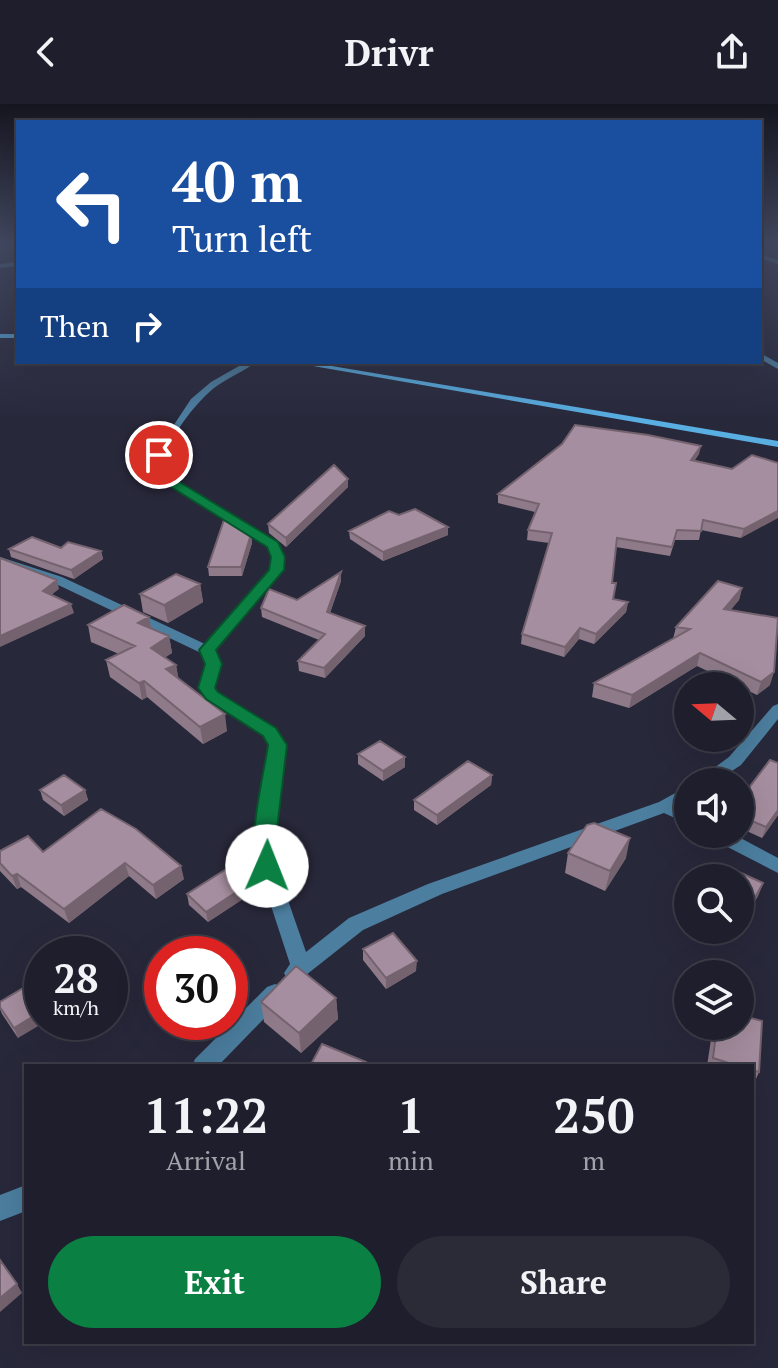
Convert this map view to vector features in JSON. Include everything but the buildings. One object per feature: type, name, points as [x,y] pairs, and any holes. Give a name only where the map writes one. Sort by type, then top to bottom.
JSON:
[{"type":"street","points":[[207,650],[276,570],[278,557],[273,544],[164,478],[158,468],[159,455],[194,401],[214,384],[249,364]]},
{"type":"street","points":[[306,364],[778,444]]},
{"type":"street","points":[[0,561],[58,580],[207,650],[214,664],[207,688],[212,696],[270,732],[278,745],[265,856],[301,966]]},
{"type":"street","points":[[724,768],[735,761],[778,709]]},
{"type":"street","points":[[205,1064],[301,966],[356,924],[435,889],[674,801]]},
{"type":"street","points":[[665,806],[674,811]]},
{"type":"street","points":[[744,848],[778,866]]},
{"type":"street","points":[[0,1208],[24,1199]]},
{"type":"route","points":[[159,455],[158,468],[164,478],[273,544],[278,557],[276,570],[207,650],[214,664],[207,688],[212,696],[270,732],[278,745],[264,846],[267,866]]}]
